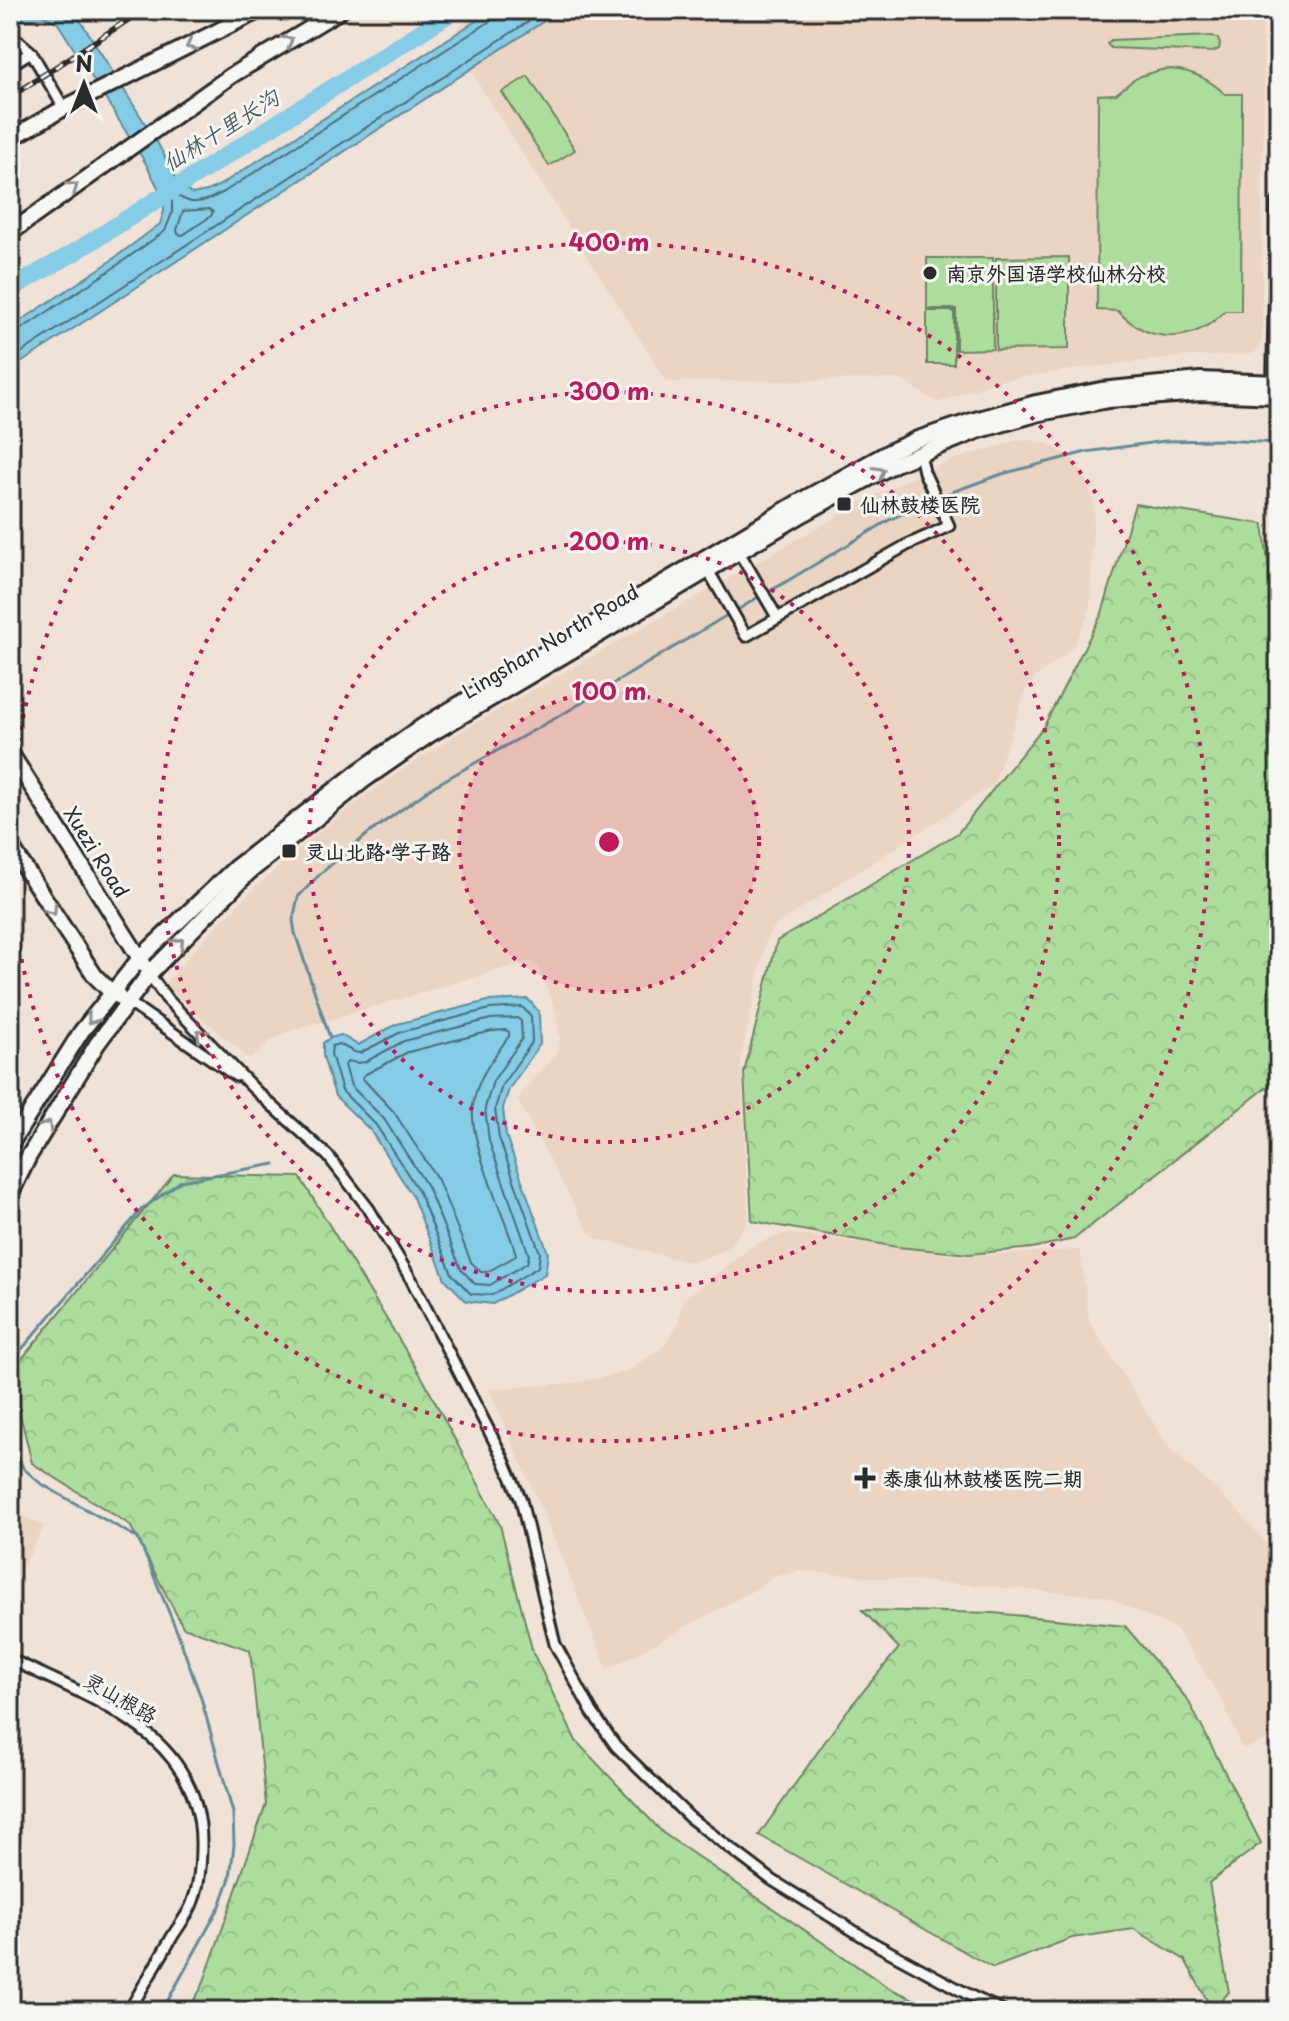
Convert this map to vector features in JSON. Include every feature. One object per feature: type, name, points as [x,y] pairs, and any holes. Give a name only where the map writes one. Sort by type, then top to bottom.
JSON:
[{"type":"main road","points":[[10,139],[64,108],[260,10]]},
{"type":"main road","points":[[10,233],[232,75],[341,10]]},
{"type":"main road","points":[[1278,10],[1279,19]]},
{"type":"main road","points":[[1278,391],[1279,204]]},
{"type":"main road","name":"Lingshan North Road","points":[[10,1195],[29,1156],[97,1044],[149,974],[248,873],[364,780],[429,735],[898,448],[975,420],[1036,403],[1101,390],[1200,380],[1278,391]]},
{"type":"main road","name":"Lingshan North Road","points":[[736,546],[895,464],[977,431],[1040,413],[1108,400],[1278,391]]},
{"type":"main road","name":"Lingshan North Road","points":[[10,1145],[81,1032],[140,958],[235,868],[358,772],[423,726],[705,565]]},
{"type":"main road","name":"Xuezi Road","points":[[10,752],[149,974]]},
{"type":"main road","points":[[10,845],[95,976],[112,993],[128,1002]]},
{"type":"street","points":[[10,34],[31,52],[64,108]]},
{"type":"street","points":[[10,65],[31,52]]},
{"type":"street","points":[[705,565],[746,636],[907,545],[949,526],[924,472],[920,454]]},
{"type":"street","points":[[736,546],[777,617]]},
{"type":"street","points":[[149,974],[167,999],[255,1090],[328,1156],[369,1209],[411,1279],[496,1444],[521,1500],[555,1644],[592,1712],[616,1746],[689,1817],[772,1880],[875,1944],[1004,2011]]},
{"type":"street","points":[[128,1002],[255,1090]]},
{"type":"street","name":"灵山根路","points":[[10,1659],[111,1708],[142,1727],[178,1765],[196,1801],[202,1831],[201,1870],[192,1904],[129,2011]]},
{"type":"shaded area","name":"南京外国语学校仙林分校","points":[[482,10],[1262,10],[1262,342],[1255,352],[1242,355],[1190,356],[996,381],[938,403],[900,379],[667,382],[459,53],[455,41],[458,27]]},
{"type":"shaded area","points":[[1032,440],[1069,455],[1090,488],[1094,508],[1088,616],[1073,646],[1027,687],[993,785],[782,921],[769,933],[741,1059],[748,1215],[746,1224],[728,1249],[697,1261],[685,1261],[598,1239],[590,1234],[518,1101],[553,1057],[560,1039],[555,1010],[534,962],[287,1032],[271,1040],[252,1058],[169,990],[167,981],[259,884],[385,781],[465,729],[873,496],[946,462],[1015,441]]},
{"type":"shaded area","name":"泰康仙林鼓楼医院二期","points":[[787,1233],[959,1256],[1080,1250],[1089,1321],[1169,1448],[1236,1508],[1279,1559],[1279,1736],[1242,1749],[1223,1702],[1177,1630],[1105,1596],[799,1571],[773,1577],[607,1670],[558,1547],[489,1389],[576,1383],[626,1372],[664,1346],[678,1324],[683,1300],[755,1244]]},
{"type":"shaded area","points":[[10,1505],[44,1526],[10,1593]]},
{"type":"green space","points":[[1213,36],[1220,44],[1219,49],[1213,52],[1111,48],[1107,44],[1111,40]]},
{"type":"green space","points":[[1171,69],[1200,77],[1225,94],[1242,94],[1241,311],[1225,311],[1199,330],[1172,336],[1144,330],[1118,311],[1097,310],[1098,95],[1116,94],[1141,76]]},
{"type":"green space","points":[[528,76],[575,150],[549,166],[502,92]]},
{"type":"green space","points":[[1069,257],[1069,349],[996,350],[996,258]]},
{"type":"green space","points":[[927,258],[993,258],[993,349],[956,350],[956,309],[927,309]]},
{"type":"green space","points":[[927,311],[954,311],[954,364],[927,364]]},
{"type":"green space","points":[[1135,504],[1263,524],[1272,592],[1279,599],[1279,1082],[1272,1083],[1074,1239],[1032,1248],[969,1254],[897,1247],[752,1221],[744,1073],[777,941],[958,833],[1044,726],[1102,613]]},
{"type":"green space","points":[[174,1174],[300,1177],[423,1379],[500,1525],[533,1653],[576,1741],[663,1833],[889,1988],[940,2011],[187,2011],[202,1987],[266,1804],[250,1650],[183,1627],[130,1525],[32,1463],[10,1373]]},
{"type":"green space","points":[[862,1610],[993,1613],[1125,1626],[1188,1700],[1261,1843],[1209,1883],[1229,1992],[1213,2011],[1185,1960],[1134,1929],[1072,1938],[993,1968],[759,1835],[846,1712],[899,1648]]},
{"type":"water","points":[[10,10],[71,10],[158,144],[181,187],[192,194],[220,185],[493,10],[561,10],[10,370],[10,328],[160,224],[164,199],[145,162],[57,22],[46,17],[10,22]]},
{"type":"water","points":[[528,999],[539,1012],[540,1044],[509,1089],[503,1108],[506,1136],[548,1253],[545,1274],[493,1304],[466,1301],[445,1279],[412,1195],[370,1130],[335,1096],[323,1056],[323,1043],[341,1035],[358,1045],[397,1024],[488,1001]]},
{"type":"waterway","name":"仙林十里长沟","points":[[10,289],[75,252],[455,10]]},
{"type":"waterway","points":[[767,593],[891,519],[1002,474],[1086,452],[1165,441],[1279,443]]},
{"type":"waterway","points":[[736,611],[760,596]]},
{"type":"waterway","points":[[330,1038],[295,933],[293,920],[298,897],[321,873],[369,833],[434,786],[568,711],[729,614]]},
{"type":"waterway","points":[[10,1363],[141,1210],[181,1181],[275,1164]]},
{"type":"waterway","points":[[10,1435],[23,1468],[40,1483],[138,1538],[201,1698],[233,1813],[234,1845],[230,1878],[220,1906],[162,2011]]},
{"type":"railway","points":[[10,97],[143,10]]},
{"type":"place","name":"南京外国语学校仙林分校","points":[[930,273]]},
{"type":"place","name":"仙林鼓楼医院","points":[[844,504]]},
{"type":"place","name":"灵山北路·学子路","points":[[289,851]]},
{"type":"place","name":"泰康仙林鼓楼医院二期","points":[[865,1478]]}]
